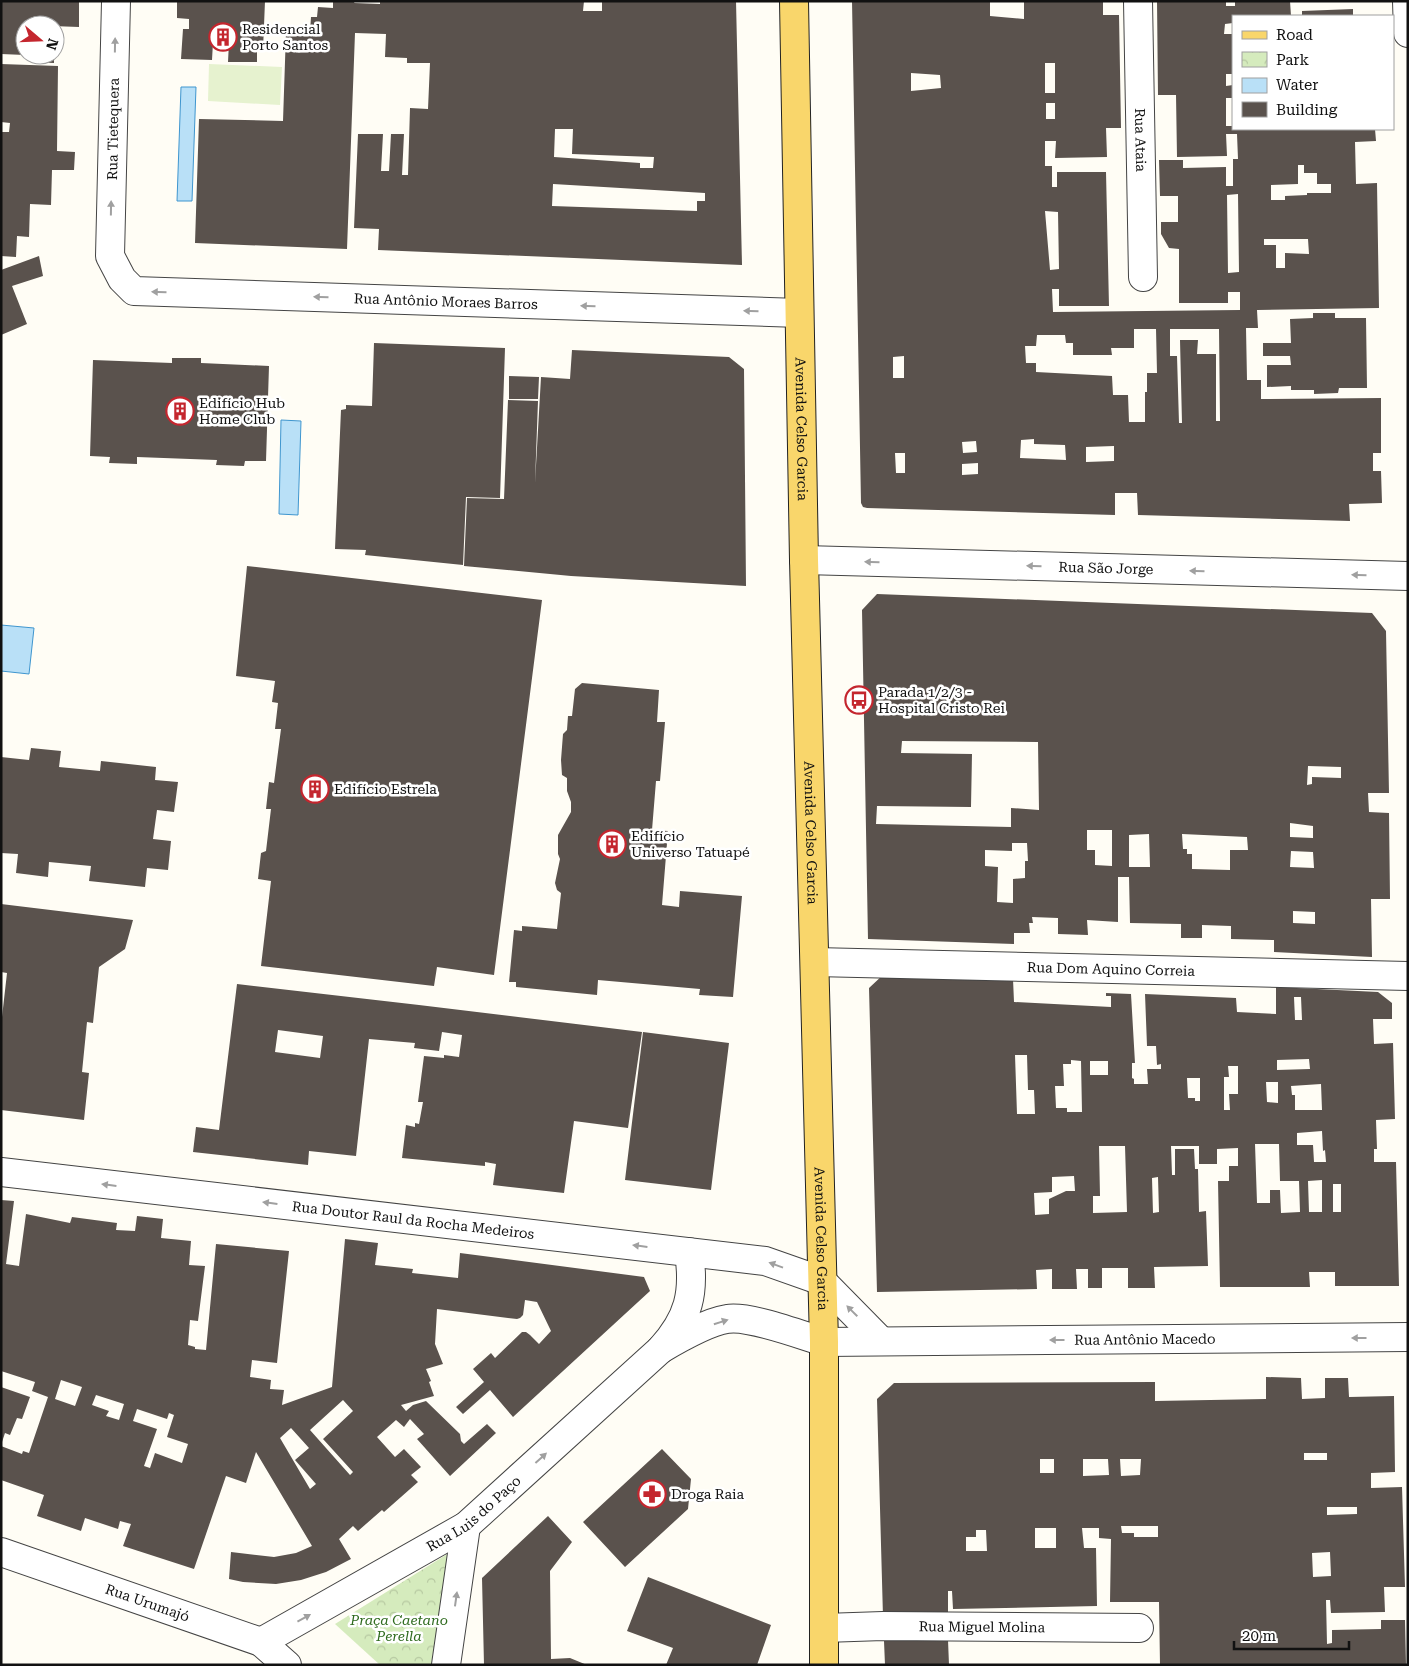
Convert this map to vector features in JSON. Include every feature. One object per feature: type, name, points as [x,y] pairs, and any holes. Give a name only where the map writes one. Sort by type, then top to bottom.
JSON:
[{"type":"main road","name":"Avenida Celso Garcia","points":[[794,1],[804,560],[824,1342],[824,1665]]},
{"type":"street","name":"Rua Tietequera","points":[[110,256],[116,1]]},
{"type":"street","name":"Rua Ataia","points":[[1138,1],[1143,277]]},
{"type":"street","points":[[1407,1],[1408,33]]},
{"type":"street","name":"Rua Antônio Moraes Barros","points":[[110,256],[122,279],[134,291],[800,313]]},
{"type":"street","name":"Rua São Jorge","points":[[804,560],[1408,576]]},
{"type":"street","name":"Rua Dom Aquino Correia","points":[[815,962],[1408,976]]},
{"type":"street","name":"Rua Doutor Raul da Rocha Medeiros","points":[[1,1172],[765,1261],[822,1281]]},
{"type":"street","name":"Rua Luis do Paço","points":[[261,1642],[466,1526],[661,1349],[675,1333],[685,1315],[691,1294],[692,1273],[689,1252]]},
{"type":"street","points":[[822,1281],[881,1341]]},
{"type":"street","name":"Rua Luis do Paço","points":[[661,1349],[694,1331],[728,1319],[758,1322],[824,1342]]},
{"type":"street","name":"Rua Antônio Macedo","points":[[824,1342],[1408,1337]]},
{"type":"street","points":[[446,1665],[466,1526]]},
{"type":"street","name":"Rua Urumajó","points":[[1,1552],[261,1642],[287,1665]]},
{"type":"street","name":"Rua Miguel Molina","points":[[824,1628],[883,1626],[1139,1628]]},
{"type":"green space","points":[[209,64],[282,67],[280,105],[208,101]]},
{"type":"green space","name":"Praça Caetano Perella","points":[[449,1553],[431,1665],[380,1665],[335,1624]]},
{"type":"water","points":[[181,87],[196,87],[192,201],[177,201]]},
{"type":"water","points":[[281,420],[301,421],[298,515],[279,514]]},
{"type":"water","points":[[1,625],[34,628],[29,674],[1,671]]},
{"type":"building","points":[[1,1],[79,1],[79,27],[65,26],[65,15],[15,15],[15,55],[1,54]]},
{"type":"building","name":"Residencial Porto Santos","points":[[177,1],[265,1],[263,50],[257,50],[257,62],[228,62],[229,42],[213,42],[212,60],[181,59],[183,29],[189,29],[189,19],[177,18]]},
{"type":"building","points":[[333,1],[380,4],[380,1],[584,1],[583,11],[602,11],[602,1],[736,1],[742,265],[378,250],[379,229],[354,228],[358,134],[383,134],[381,171],[389,171],[391,134],[404,134],[402,175],[408,175],[410,108],[428,109],[430,63],[407,63],[407,58],[385,57],[386,34],[355,33],[347,249],[195,243],[199,119],[283,121],[286,32],[310,32],[311,17],[317,17],[318,7],[333,8]],"holes":[[[555,129],[573,129],[572,154],[654,157],[653,168],[640,168],[640,163],[554,157]],[[553,184],[705,193],[705,201],[697,201],[697,211],[552,206]]]},
{"type":"building","points":[[852,1],[990,1],[990,16],[1024,19],[1024,1],[1103,1],[1103,15],[1119,15],[1121,128],[1106,128],[1107,157],[1055,158],[1056,141],[1045,141],[1045,166],[1052,166],[1052,187],[1057,187],[1057,172],[1106,172],[1109,306],[1059,306],[1059,289],[1052,289],[1053,312],[1240,310],[1240,292],[1228,292],[1228,303],[1179,303],[1179,249],[1169,248],[1161,234],[1161,222],[1178,222],[1178,196],[1160,196],[1159,160],[1183,160],[1183,168],[1226,167],[1226,186],[1233,186],[1233,159],[1238,159],[1237,134],[1226,134],[1227,156],[1177,157],[1176,95],[1158,95],[1157,1],[1226,1],[1226,6],[1235,6],[1235,1],[1290,1],[1291,15],[1232,15],[1232,23],[1225,24],[1224,34],[1232,34],[1232,74],[1226,74],[1226,86],[1232,85],[1232,98],[1226,98],[1226,126],[1232,126],[1232,130],[1375,130],[1376,141],[1355,142],[1356,184],[1377,183],[1379,308],[1257,310],[1258,328],[1246,328],[1247,380],[1261,380],[1261,399],[1381,398],[1381,453],[1373,453],[1373,471],[1381,471],[1382,503],[1349,504],[1350,521],[1138,515],[1137,493],[1115,493],[1115,515],[863,507],[861,503]],"holes":[[[1045,63],[1055,63],[1055,93],[1045,93]],[[911,73],[940,75],[941,88],[911,91]],[[1046,103],[1055,103],[1055,119],[1046,119]],[[1298,165],[1304,165],[1304,173],[1317,173],[1317,184],[1331,184],[1331,193],[1307,193],[1307,195],[1285,196],[1285,200],[1271,200],[1271,185],[1298,184]],[[1238,194],[1239,272],[1228,273],[1227,195]],[[1045,211],[1058,212],[1059,269],[1050,270]],[[1264,239],[1308,239],[1309,254],[1285,253],[1285,268],[1276,268],[1276,245],[1264,245]],[[1134,329],[1156,329],[1157,373],[1147,373],[1145,422],[1129,422],[1128,395],[1113,395],[1112,376],[1036,372],[1036,363],[1026,363],[1025,346],[1036,346],[1037,335],[1065,335],[1066,343],[1073,343],[1073,355],[1112,355],[1111,348],[1134,348]],[[1170,329],[1219,329],[1220,421],[1216,421],[1216,354],[1197,354],[1198,340],[1180,340],[1182,423],[1179,423],[1177,356],[1170,356]],[[904,356],[904,378],[893,378],[893,357]],[[1034,439],[1034,444],[1065,445],[1066,460],[1020,458],[1021,440]],[[976,441],[977,452],[963,453],[962,442]],[[1114,446],[1114,461],[1086,462],[1086,447]],[[895,453],[905,453],[905,473],[896,473]],[[978,463],[978,474],[962,475],[962,464]]]},
{"type":"building","points":[[1353,9],[1353,15],[1302,15],[1302,11]]},
{"type":"building","points":[[1,64],[58,66],[57,151],[75,152],[74,170],[52,170],[51,205],[30,204],[29,237],[17,236],[16,257],[1,256],[1,132],[9,132],[10,123],[1,122]]},
{"type":"building","points":[[39,256],[43,276],[12,286],[27,324],[1,335],[1,270]]},
{"type":"building","points":[[1313,313],[1335,313],[1335,318],[1366,318],[1367,388],[1339,388],[1338,393],[1314,394],[1314,390],[1291,390],[1291,386],[1267,387],[1267,365],[1291,365],[1290,356],[1263,356],[1263,343],[1291,343],[1290,319],[1313,318]]},
{"type":"building","points":[[374,343],[505,348],[500,498],[466,497],[463,565],[365,555],[366,550],[335,549],[341,410],[346,409],[346,405],[372,406]]},
{"type":"building","points":[[572,350],[729,357],[744,369],[746,586],[571,576],[464,566],[467,498],[504,499],[508,400],[538,401],[535,483],[541,377],[570,379]]},
{"type":"building","name":"Edifício Hub Home Club","points":[[172,358],[201,358],[201,363],[269,366],[266,461],[245,461],[244,466],[216,465],[217,460],[137,457],[137,464],[109,463],[110,457],[90,456],[93,360],[172,363]]},
{"type":"building","points":[[509,376],[539,377],[538,399],[509,399]]},
{"type":"building","points":[[247,566],[542,600],[494,975],[437,967],[434,986],[261,966],[271,881],[258,879],[261,853],[266,851],[271,809],[266,809],[269,782],[274,783],[281,729],[275,729],[278,703],[272,702],[275,681],[236,676]]},
{"type":"building","points":[[877,594],[1372,613],[1386,631],[1389,793],[1368,793],[1369,812],[1389,813],[1390,899],[1371,899],[1372,957],[1274,952],[1274,940],[1231,939],[1231,926],[1202,925],[1202,938],[1181,938],[1181,924],[1130,923],[1129,877],[1118,877],[1118,922],[1087,920],[1088,935],[1058,934],[1058,918],[1032,917],[1033,923],[1029,923],[1030,933],[1014,933],[1014,944],[868,939],[862,610]],"holes":[[[902,741],[1038,742],[1039,810],[1011,808],[1011,827],[876,824],[877,806],[971,807],[972,754],[901,753]],[[1308,766],[1341,767],[1341,778],[1312,777],[1312,784],[1307,785]],[[1290,823],[1313,826],[1313,838],[1290,837]],[[1087,830],[1112,830],[1112,866],[1095,865],[1095,850],[1087,850]],[[1149,834],[1150,867],[1129,867],[1129,835]],[[1182,834],[1247,837],[1248,850],[1230,850],[1230,870],[1192,869],[1192,854],[1187,854],[1187,849],[1183,849]],[[1012,843],[1027,843],[1028,861],[1025,861],[1025,878],[1013,879],[1013,903],[997,902],[998,867],[985,866],[985,850],[1012,851]],[[1291,851],[1313,852],[1314,868],[1290,867]],[[1293,911],[1315,912],[1315,924],[1293,923]]]},
{"type":"building","name":"Edifício Universo Tatuapé","points":[[582,683],[659,690],[657,722],[665,722],[660,781],[656,781],[652,830],[668,831],[662,905],[679,907],[680,891],[742,896],[733,997],[699,995],[700,989],[598,980],[597,995],[516,987],[516,982],[509,982],[514,930],[522,931],[522,926],[557,929],[561,893],[557,890],[555,883],[560,859],[558,854],[558,835],[571,812],[571,802],[567,791],[567,778],[562,775],[563,734],[567,730],[568,716],[572,716],[575,689]]},
{"type":"building","points":[[31,748],[61,751],[59,767],[100,771],[101,761],[156,767],[155,780],[178,782],[174,812],[157,810],[153,839],[171,841],[168,870],[147,868],[145,887],[89,881],[91,866],[49,862],[48,877],[16,873],[18,854],[1,853],[1,757],[29,760]]},
{"type":"building","points":[[1,904],[133,920],[125,949],[99,967],[93,1023],[87,1022],[82,1072],[89,1073],[84,1120],[1,1110],[1,1026],[7,973],[1,972]]},
{"type":"building","points":[[884,974],[1013,979],[1014,1002],[1111,1007],[1111,996],[1106,996],[1106,993],[1131,994],[1135,1063],[1132,1063],[1132,1078],[1134,1079],[1134,1084],[1148,1084],[1147,1069],[1161,1069],[1161,1064],[1157,1065],[1156,1046],[1147,1046],[1145,994],[1236,998],[1237,1012],[1276,1014],[1276,987],[1378,992],[1392,1003],[1392,1019],[1373,1019],[1374,1044],[1393,1043],[1395,1119],[1376,1120],[1377,1149],[1374,1149],[1374,1162],[1396,1162],[1399,1286],[1335,1286],[1335,1272],[1309,1272],[1310,1287],[1220,1287],[1218,1181],[1229,1181],[1229,1166],[1238,1166],[1238,1148],[1217,1149],[1217,1164],[1199,1164],[1199,1146],[1171,1146],[1172,1175],[1175,1175],[1175,1149],[1194,1149],[1195,1169],[1198,1169],[1199,1212],[1206,1211],[1208,1266],[1154,1267],[1155,1288],[1128,1288],[1128,1268],[1102,1268],[1102,1288],[1088,1288],[1088,1269],[1076,1269],[1077,1289],[1052,1289],[1052,1269],[1036,1270],[1037,1289],[877,1292],[869,988]],"holes":[[[1294,997],[1301,997],[1302,1020],[1295,1020]],[[1015,1055],[1027,1055],[1028,1090],[1034,1090],[1035,1114],[1017,1114]],[[1309,1059],[1310,1069],[1277,1070],[1277,1060]],[[1071,1060],[1081,1061],[1082,1112],[1067,1112],[1067,1108],[1056,1108],[1055,1086],[1064,1086],[1063,1064],[1071,1064]],[[1090,1061],[1108,1061],[1108,1075],[1090,1075]],[[1228,1066],[1238,1066],[1238,1094],[1229,1094],[1230,1110],[1224,1110],[1224,1077],[1229,1077]],[[1187,1078],[1200,1078],[1200,1101],[1195,1101],[1195,1098],[1188,1098]],[[1266,1082],[1278,1082],[1278,1103],[1267,1102]],[[1321,1084],[1322,1110],[1295,1110],[1295,1095],[1292,1095],[1291,1086]],[[1322,1131],[1323,1151],[1325,1150],[1326,1162],[1314,1162],[1313,1145],[1297,1145],[1297,1133]],[[1255,1144],[1279,1144],[1280,1181],[1299,1181],[1300,1212],[1281,1213],[1280,1190],[1270,1190],[1270,1203],[1257,1203]],[[1099,1146],[1125,1146],[1127,1212],[1093,1213],[1093,1196],[1100,1196]],[[1074,1176],[1075,1191],[1066,1191],[1049,1199],[1049,1214],[1035,1215],[1034,1193],[1052,1192],[1052,1177]],[[1158,1177],[1159,1212],[1153,1213],[1152,1178]],[[1322,1180],[1322,1212],[1309,1212],[1308,1181]],[[1333,1184],[1341,1184],[1341,1212],[1333,1212]]]},
{"type":"building","points":[[237,984],[642,1032],[628,1128],[574,1121],[564,1193],[493,1185],[496,1164],[485,1162],[485,1166],[402,1158],[406,1125],[415,1127],[415,1123],[419,1124],[423,1102],[418,1102],[424,1056],[444,1058],[444,1055],[459,1057],[462,1035],[442,1032],[439,1051],[414,1048],[415,1043],[369,1039],[356,1156],[309,1151],[308,1165],[193,1152],[196,1127],[219,1130]],"holes":[[[278,1030],[323,1036],[320,1058],[275,1052]]]},
{"type":"building","points":[[643,1032],[729,1043],[711,1190],[625,1180]]},
{"type":"building","points":[[1,1200],[14,1201],[6,1264],[19,1266],[26,1214],[70,1223],[72,1217],[117,1223],[116,1230],[135,1231],[137,1216],[163,1219],[161,1238],[191,1241],[189,1265],[205,1266],[198,1321],[190,1320],[188,1345],[195,1347],[195,1349],[206,1350],[216,1244],[289,1251],[277,1363],[252,1360],[250,1377],[271,1380],[270,1389],[284,1390],[282,1405],[332,1387],[345,1239],[378,1243],[375,1265],[413,1269],[412,1273],[458,1278],[460,1253],[644,1277],[650,1291],[513,1417],[490,1390],[463,1414],[456,1407],[484,1382],[473,1369],[491,1353],[495,1358],[522,1332],[526,1332],[539,1344],[551,1331],[537,1302],[525,1300],[523,1315],[517,1319],[437,1309],[435,1344],[443,1364],[426,1369],[434,1396],[401,1405],[406,1411],[413,1405],[426,1401],[460,1434],[461,1441],[464,1444],[487,1424],[496,1433],[450,1476],[417,1439],[424,1434],[410,1419],[404,1427],[396,1420],[377,1437],[395,1457],[404,1449],[421,1467],[411,1475],[418,1482],[384,1512],[382,1510],[358,1531],[353,1526],[339,1539],[351,1559],[326,1572],[301,1580],[276,1584],[243,1582],[229,1579],[231,1552],[274,1557],[296,1553],[312,1546],[256,1452],[246,1483],[226,1476],[194,1569],[123,1546],[131,1524],[120,1521],[118,1529],[85,1518],[81,1531],[37,1516],[44,1495],[1,1480],[1,1446],[22,1454],[23,1451],[29,1453],[48,1397],[32,1391],[35,1382],[1,1371]],"holes":[[[61,1380],[82,1387],[75,1406],[55,1399]],[[96,1395],[124,1404],[119,1420],[106,1416],[109,1411],[92,1405]],[[343,1400],[353,1411],[323,1439],[353,1472],[350,1475],[310,1430]],[[137,1409],[167,1419],[169,1413],[174,1415],[167,1437],[188,1444],[182,1463],[155,1453],[150,1468],[144,1466],[157,1429],[133,1421]],[[291,1428],[309,1448],[295,1460],[316,1484],[310,1489],[280,1438]]]},
{"type":"building","points":[[1266,1377],[1301,1378],[1302,1399],[1325,1398],[1325,1378],[1348,1378],[1349,1397],[1394,1396],[1395,1472],[1371,1473],[1371,1488],[1402,1487],[1405,1587],[1384,1587],[1385,1612],[1331,1613],[1330,1600],[1326,1600],[1327,1644],[1332,1643],[1332,1630],[1381,1629],[1381,1620],[1405,1620],[1406,1665],[1160,1665],[1159,1602],[1110,1602],[1111,1539],[1099,1538],[1099,1528],[1082,1528],[1084,1548],[1096,1548],[1097,1606],[953,1609],[952,1591],[948,1591],[948,1615],[883,1617],[877,1399],[894,1383],[1155,1382],[1155,1401],[1266,1399]],"holes":[[[1304,1453],[1327,1453],[1327,1460],[1304,1460]],[[1040,1459],[1054,1459],[1054,1473],[1040,1473]],[[1083,1459],[1108,1459],[1109,1475],[1083,1476]],[[1120,1459],[1141,1459],[1140,1475],[1121,1476]],[[1327,1507],[1357,1507],[1357,1514],[1327,1515]],[[1121,1526],[1158,1526],[1158,1537],[1134,1537],[1134,1533],[1122,1533]],[[1035,1528],[1056,1528],[1056,1548],[1035,1548]],[[976,1530],[986,1530],[987,1551],[966,1551],[966,1537],[976,1537]],[[1330,1552],[1331,1576],[1313,1577],[1312,1553]]]},
{"type":"building","points":[[1,1387],[30,1397],[22,1419],[17,1418],[10,1435],[5,1433],[2,1442]]},
{"type":"building","name":"Droga Raia","points":[[662,1449],[691,1479],[688,1509],[625,1567],[583,1522]]},
{"type":"building","points":[[548,1516],[572,1542],[550,1571],[551,1659],[570,1658],[587,1665],[484,1665],[482,1578]]},
{"type":"building","points":[[648,1577],[771,1625],[757,1665],[666,1665],[673,1648],[627,1631]]},
{"type":"building","points":[[948,1640],[949,1665],[885,1665],[884,1641]]},
{"type":"place","name":"Residencial Porto Santos","points":[[223,37]]},
{"type":"place","name":"Edifício Hub Home Club","points":[[180,411]]},
{"type":"place","name":"Parada 1/2/3 - Hospital Cristo Rei","points":[[859,700]]},
{"type":"place","name":"Edifício Estrela","points":[[315,789]]},
{"type":"place","name":"Edifício Universo Tatuapé","points":[[612,844]]},
{"type":"place","name":"Droga Raia","points":[[652,1494]]}]
